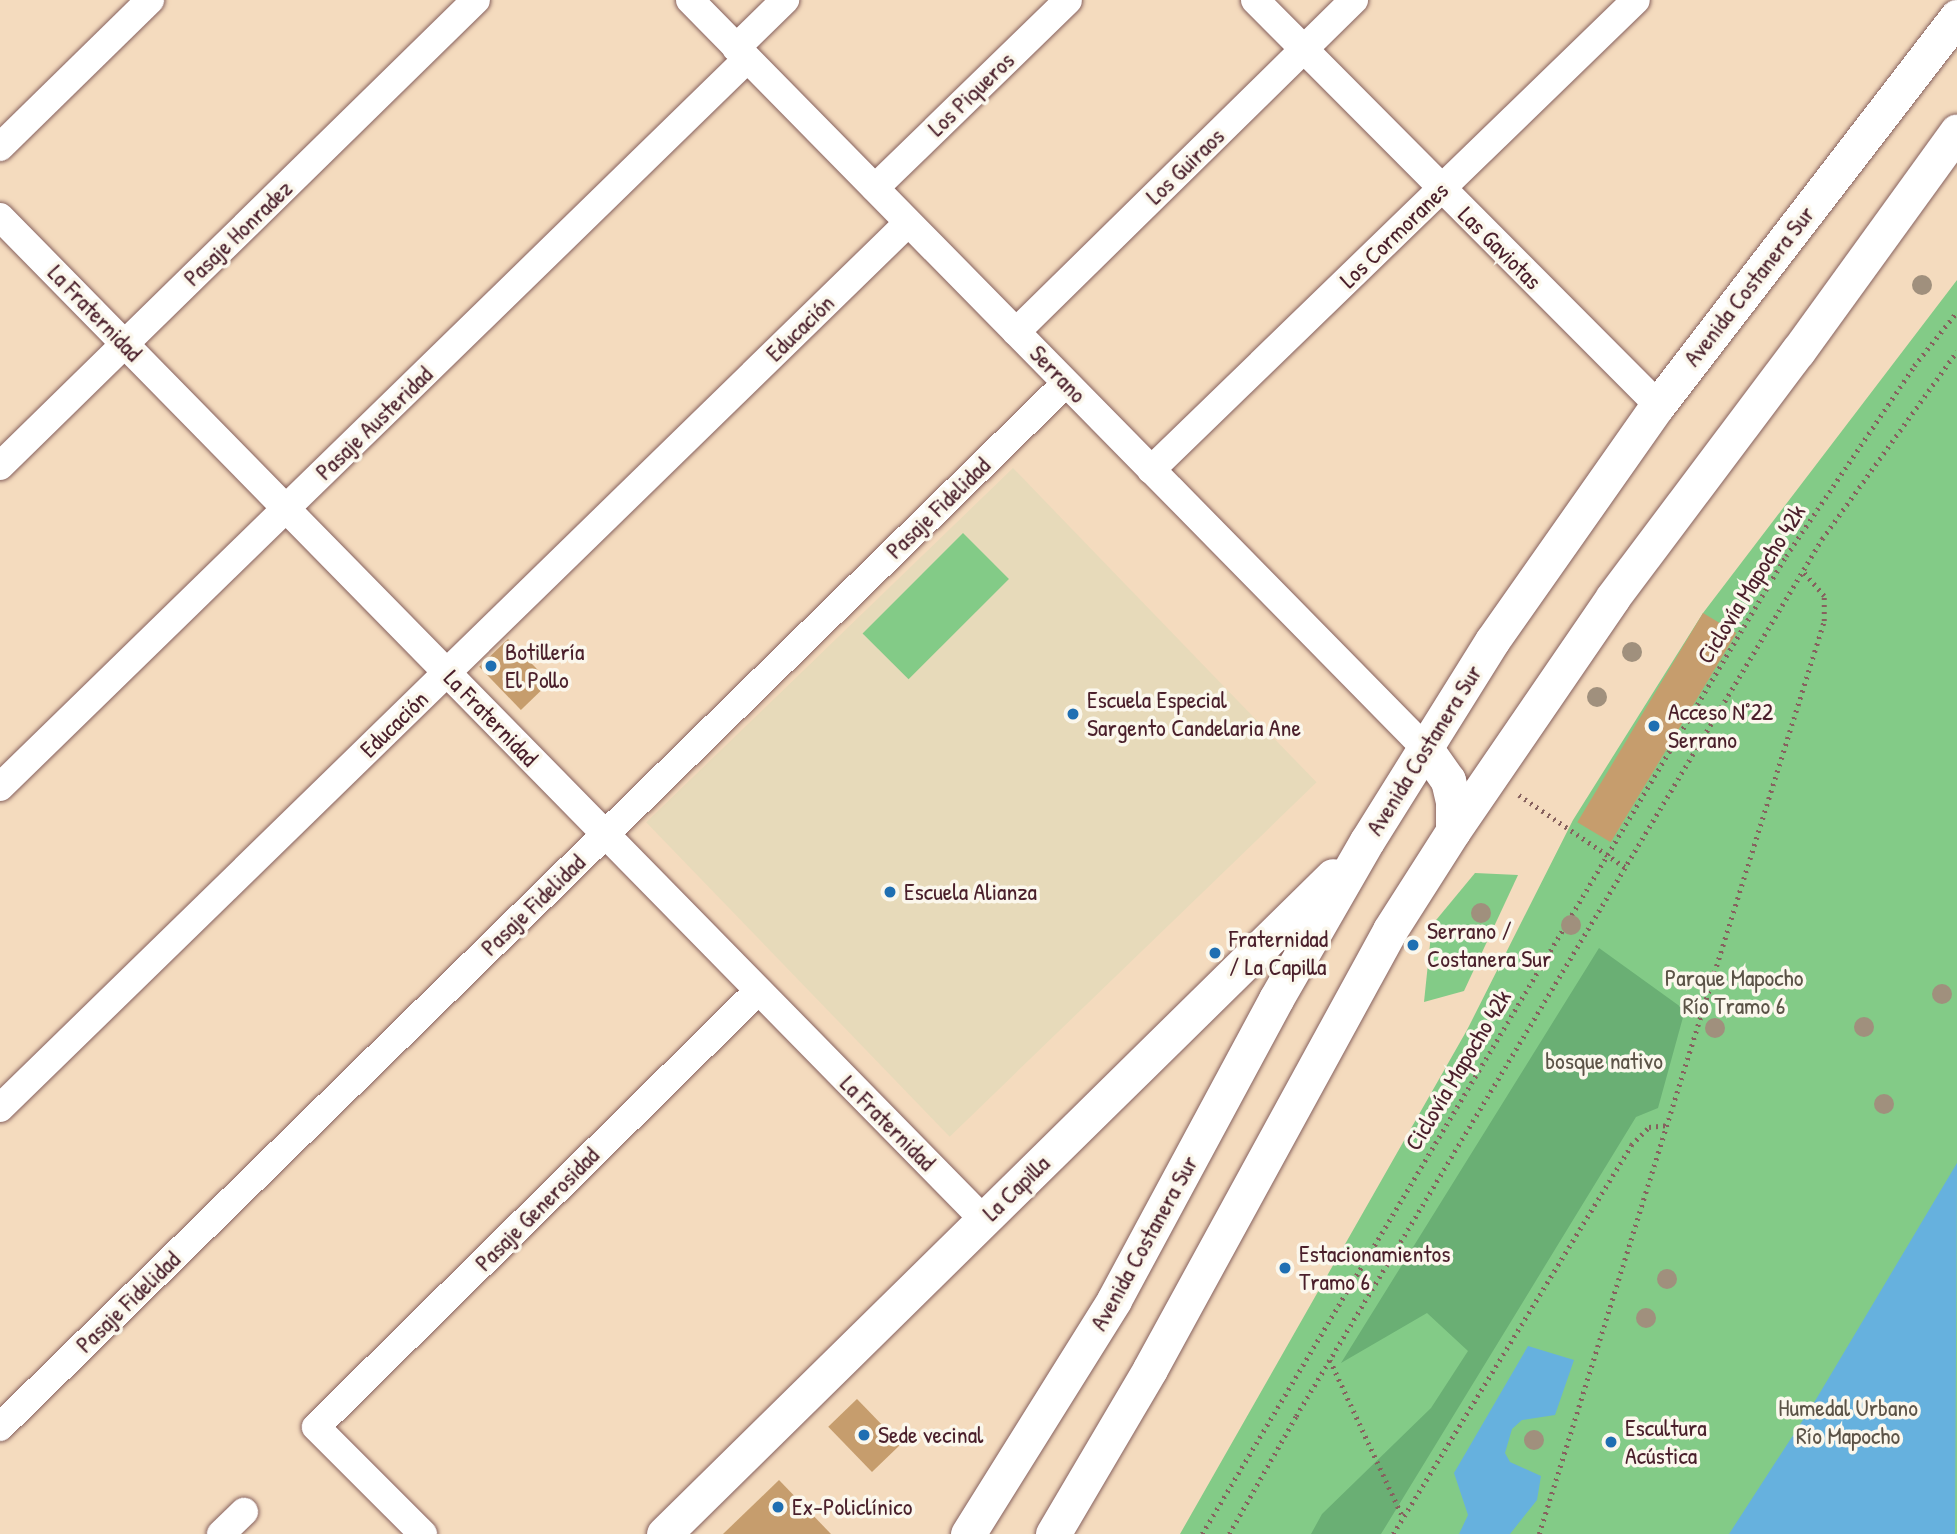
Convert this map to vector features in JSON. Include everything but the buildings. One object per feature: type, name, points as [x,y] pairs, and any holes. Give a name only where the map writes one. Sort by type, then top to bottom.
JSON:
[{"type":"street","points":[[0,147],[150,0]]},
{"type":"street","name":"Pasaje Honradez","points":[[0,466],[476,0]]},
{"type":"street","name":"Serrano","points":[[690,0],[1426,749]]},
{"type":"street","name":"Pasaje Austeridad","points":[[0,787],[286,508],[742,53],[785,0]]},
{"type":"street","name":"Los Piqueros","points":[[875,188],[1068,0]]},
{"type":"street","name":"Las Gaviotas","points":[[1255,0],[1658,405]]},
{"type":"street","name":"Los Guiraos","points":[[1016,332],[1354,0]]},
{"type":"street","name":"Los Cormoranes","points":[[1151,470],[1636,0]]},
{"type":"street","name":"Avenida Costanera Sur","points":[[968,1534],[1114,1300],[1276,999],[1367,841],[1551,553],[1658,405],[1957,17]]},
{"type":"street","points":[[1053,1534],[1157,1357],[1390,930],[1453,831],[1613,597],[1798,351],[1957,131]]},
{"type":"street","name":"La Fraternidad","points":[[0,217],[983,1219]]},
{"type":"street","name":"Educación","points":[[0,1108],[908,223]]},
{"type":"street","name":"Pasaje Fidelidad","points":[[0,1427],[1066,383]]},
{"type":"street","points":[[1426,749],[1448,780],[1453,801],[1453,831]]},
{"type":"street","name":"La Capilla","points":[[664,1534],[1367,841]]},
{"type":"street","name":"Pasaje Generosidad","points":[[422,1534],[316,1427],[758,991]]},
{"type":"street","points":[[221,1534],[244,1511]]},
{"type":"path","name":"Ciclovía Mapocho 42k","points":[[1202,1534],[1786,556],[1914,366],[1957,312]]},
{"type":"path","points":[[1229,1534],[1330,1360],[1822,538],[1956,353]]},
{"type":"path","points":[[1539,1534],[1824,621],[1824,596],[1802,571]]},
{"type":"path","points":[[1513,791],[1625,867]]},
{"type":"path","points":[[1393,1534],[1631,1146],[1648,1127],[1667,1125]]},
{"type":"path","points":[[1330,1360],[1402,1516]]},
{"type":"shaded area","points":[[1013,468],[1317,782],[950,1137],[646,822]]},
{"type":"green space","name":"Parque Mapocho Río Tramo 6","points":[[1957,280],[1957,1534],[1180,1534],[1467,1030],[1573,820],[1703,613]]},
{"type":"green space","points":[[963,533],[1009,579],[909,679],[863,633]]},
{"type":"green space","points":[[1475,873],[1518,875],[1464,991],[1424,1002],[1432,925]]},
{"type":"green space","name":"bosque nativo","points":[[1599,948],[1685,1010],[1658,1108],[1636,1117],[1381,1534],[1311,1534],[1322,1514],[1431,1408],[1468,1351],[1427,1313],[1341,1363]]},
{"type":"water","points":[[1957,1163],[1955,1534],[1729,1534],[1812,1406]]},
{"type":"water","points":[[1528,1346],[1574,1360],[1555,1415],[1522,1420],[1512,1429],[1505,1453],[1510,1462],[1541,1476],[1537,1500],[1510,1534],[1459,1534],[1468,1515],[1454,1473]]},
{"type":"place","name":"Botillería El Pollo","points":[[491,666]]},
{"type":"place","name":"Escuela Especial Sargento Candelaria Ane","points":[[1073,714]]},
{"type":"place","name":"Acceso N°22 Serrano","points":[[1654,726]]},
{"type":"place","name":"Escuela Alianza","points":[[890,892]]},
{"type":"place","name":"Serrano / Costanera Sur","points":[[1413,945]]},
{"type":"place","name":"Fraternidad / La Capilla","points":[[1215,953]]},
{"type":"place","name":"Estacionamientos Tramo 6","points":[[1285,1268]]},
{"type":"place","name":"Sede vecinal","points":[[864,1435]]},
{"type":"place","name":"Escultura Acústica","points":[[1611,1442]]},
{"type":"place","name":"Ex-Policlínico","points":[[778,1507]]},
{"type":"park label","name":"Humedal Urbano Río Mapocho","points":[[1848,1422]]}]
